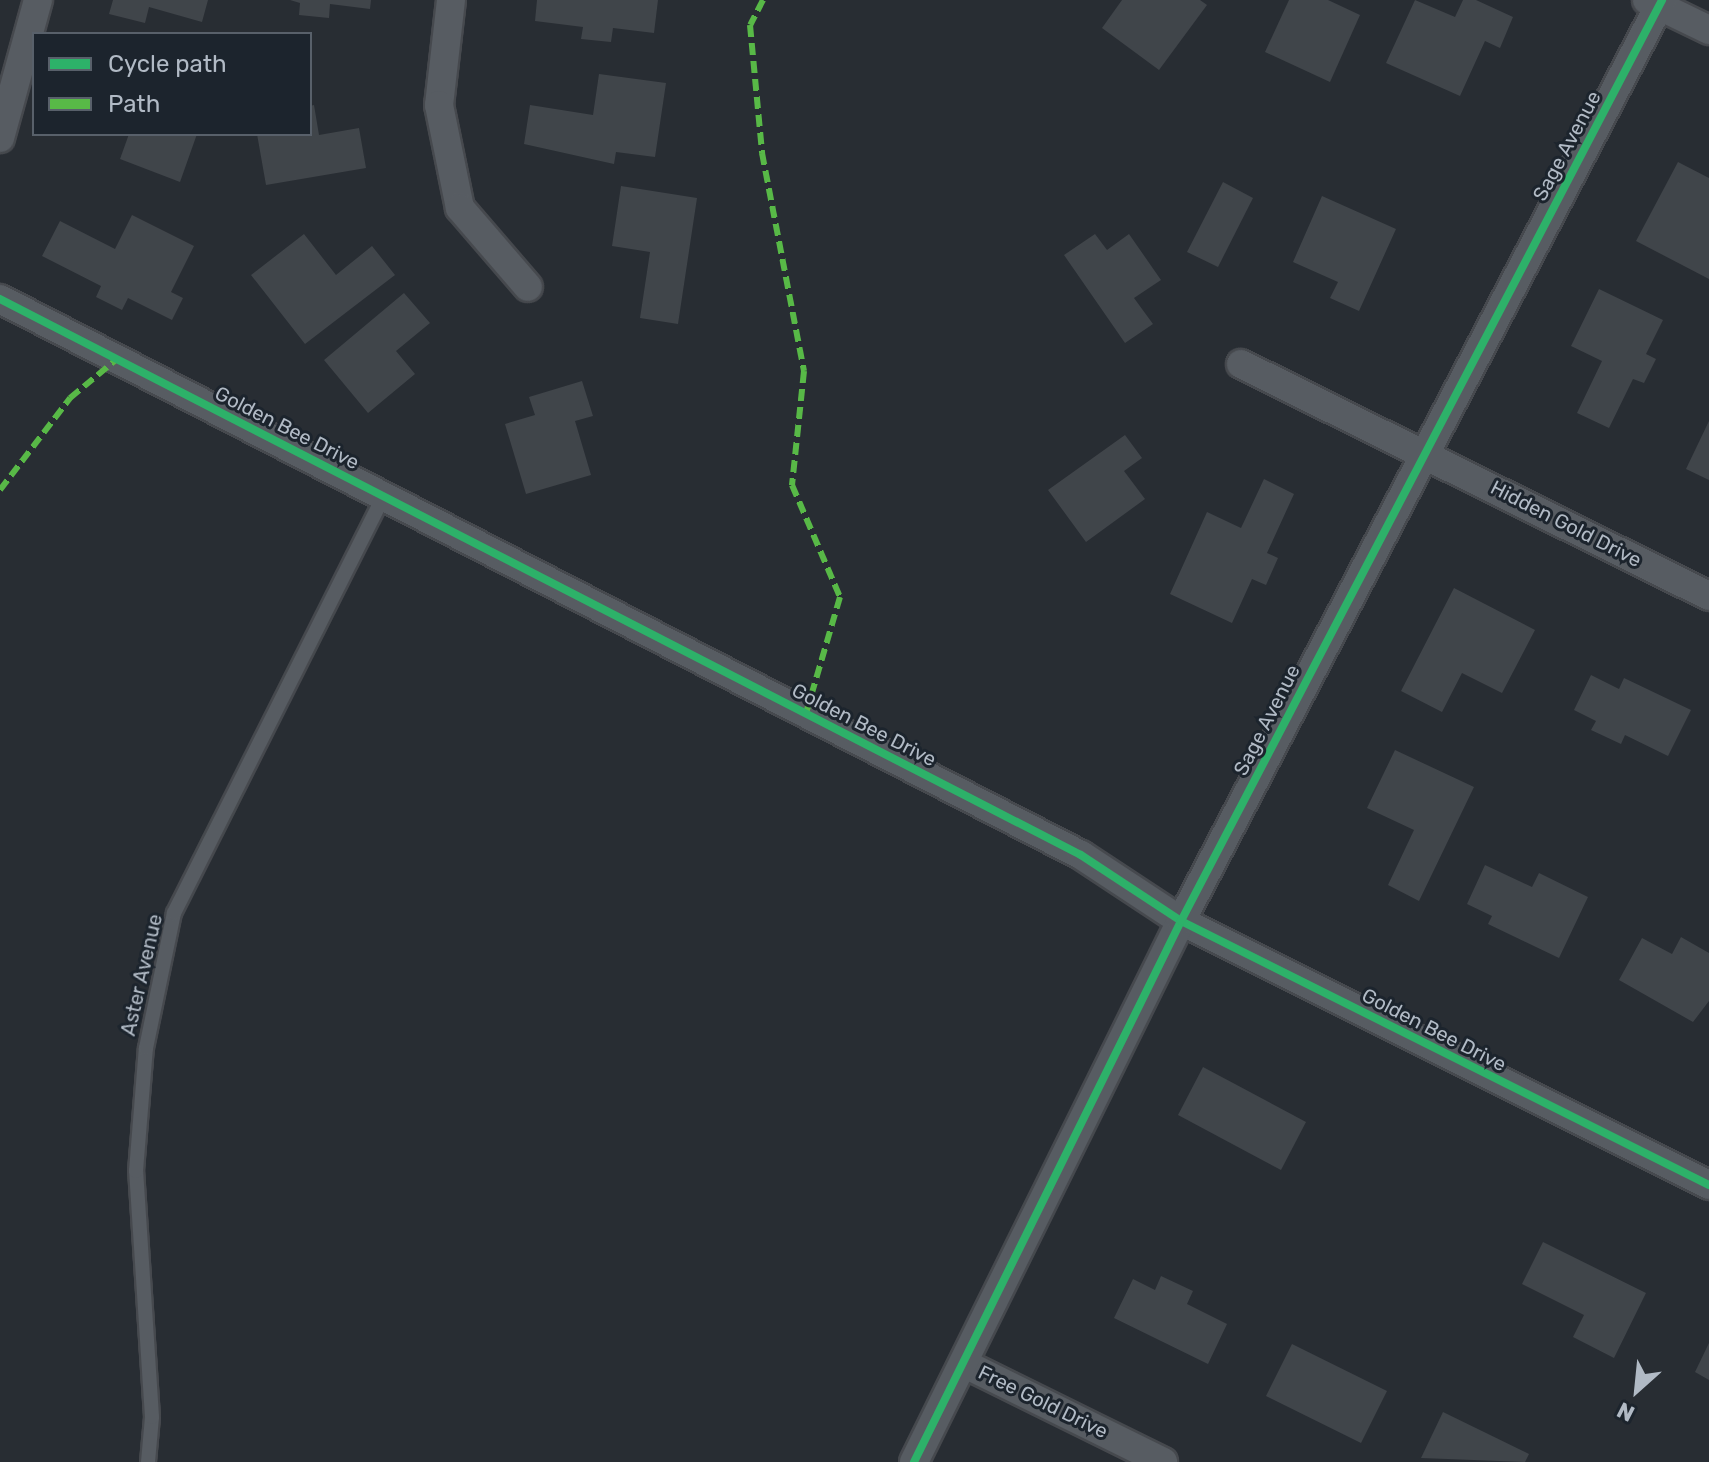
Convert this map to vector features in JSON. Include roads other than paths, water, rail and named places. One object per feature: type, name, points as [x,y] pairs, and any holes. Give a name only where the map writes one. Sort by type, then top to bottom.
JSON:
[{"type":"street","points":[[0,138],[38,0]]},
{"type":"street","points":[[451,0],[439,105],[460,208],[528,287]]},
{"type":"street","points":[[1656,2],[1709,30]]},
{"type":"street","name":"Sage Avenue","points":[[914,1462],[1181,921],[1656,2]]},
{"type":"street","name":"Golden Bee Drive","points":[[0,299],[1081,855],[1181,921],[1709,1185]]},
{"type":"street","name":"Hidden Gold Drive","points":[[1241,364],[1709,596]]},
{"type":"street","name":"Free Gold Drive","points":[[965,1364],[1163,1462]]},
{"type":"lane","name":"Aster Avenue","points":[[148,1462],[152,1417],[136,1171],[146,1048],[174,913],[384,495]]}]
